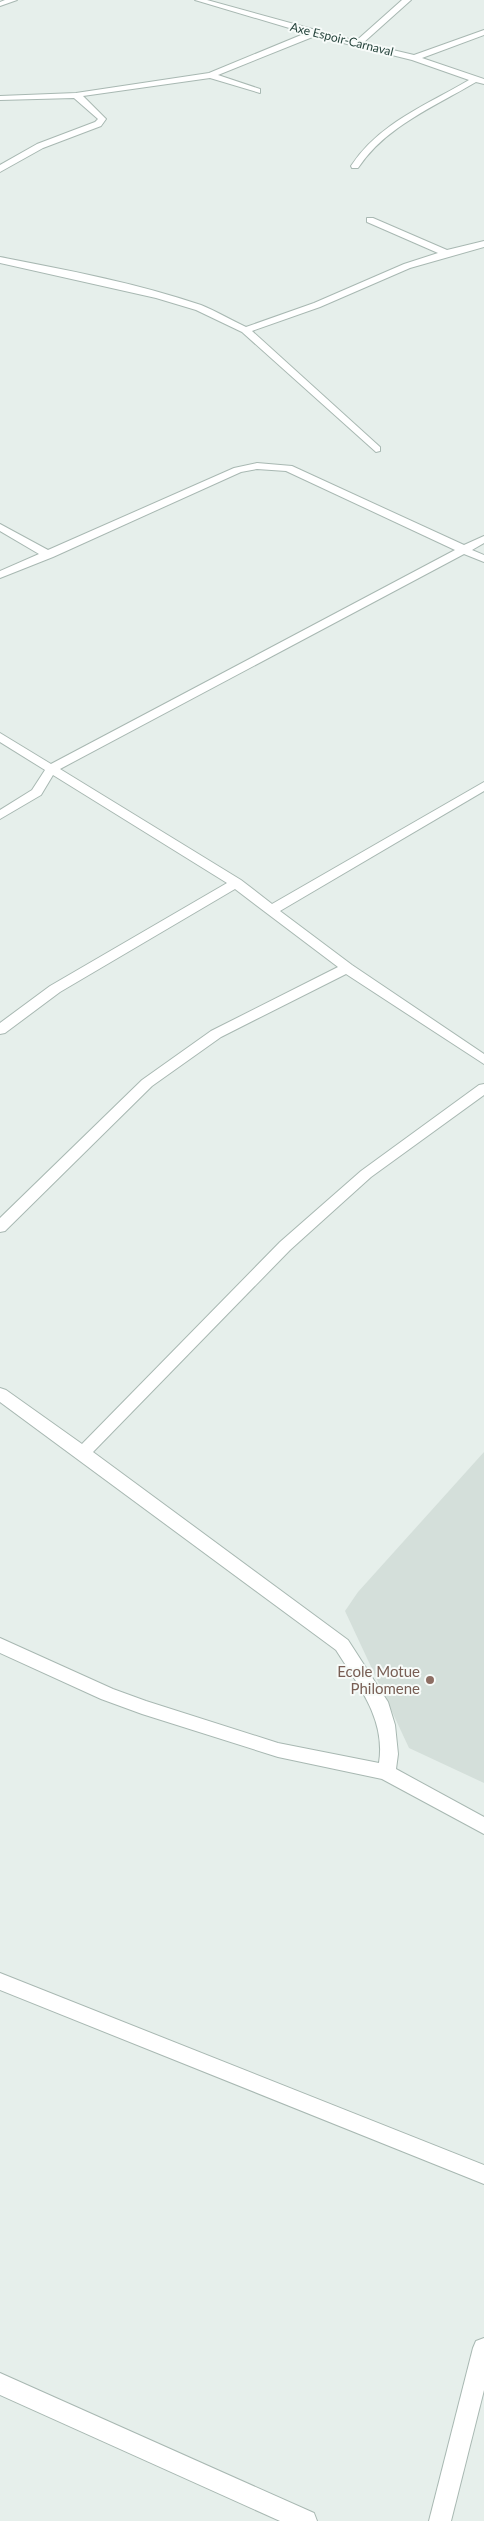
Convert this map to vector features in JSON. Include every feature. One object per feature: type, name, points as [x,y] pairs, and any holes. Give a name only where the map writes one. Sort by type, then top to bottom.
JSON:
[{"type":"street","points":[[0,4],[13,0]]},
{"type":"street","name":"Axe Espoir-Carnaval","points":[[199,0],[224,9],[415,58],[480,80]]},
{"type":"street","points":[[224,9],[236,0]]},
{"type":"street","points":[[358,43],[407,0]]},
{"type":"street","points":[[415,58],[484,32]]},
{"type":"street","points":[[0,98],[76,95],[211,75],[314,33]]},
{"type":"street","points":[[211,75],[257,91]]},
{"type":"street","points":[[355,166],[362,154],[379,136],[406,117],[480,80]]},
{"type":"street","points":[[0,169],[40,146],[98,124],[102,119],[99,115],[76,95]]},
{"type":"street","points":[[370,220],[446,253]]},
{"type":"street","points":[[245,330],[317,305],[407,266],[446,253],[484,244]]},
{"type":"street","points":[[0,260],[38,266],[160,296],[199,308],[245,330],[376,450]]},
{"type":"street","points":[[0,576],[238,470],[257,466],[288,468],[484,558]]},
{"type":"street","points":[[0,527],[49,555]]},
{"type":"street","points":[[0,815],[37,792],[52,768],[484,539]]},
{"type":"street","points":[[0,737],[236,883],[348,968],[484,1060]]},
{"type":"street","points":[[272,910],[484,786]]},
{"type":"street","points":[[0,1030],[55,989],[236,883]]},
{"type":"street","points":[[0,1227],[147,1083],[216,1034],[348,968]]},
{"type":"street","points":[[83,1452],[285,1246],[366,1174],[484,1088]]},
{"type":"street","points":[[0,1394],[83,1452],[342,1645],[379,1702],[386,1725],[389,1754],[386,1772]]},
{"type":"street","points":[[0,1645],[107,1694],[142,1707],[278,1750],[386,1772],[484,1826]]},
{"type":"street","points":[[0,1981],[484,2175]]},
{"type":"street","points":[[440,2521],[484,2348]]},
{"type":"street","points":[[0,2384],[306,2521]]},
{"type":"shaded area","name":"Ecole Motue Philomene","points":[[484,1452],[484,1783],[409,1748],[345,1611],[358,1592]]},
{"type":"place","name":"Ecole Motue Philomene","points":[[430,1680]]}]
